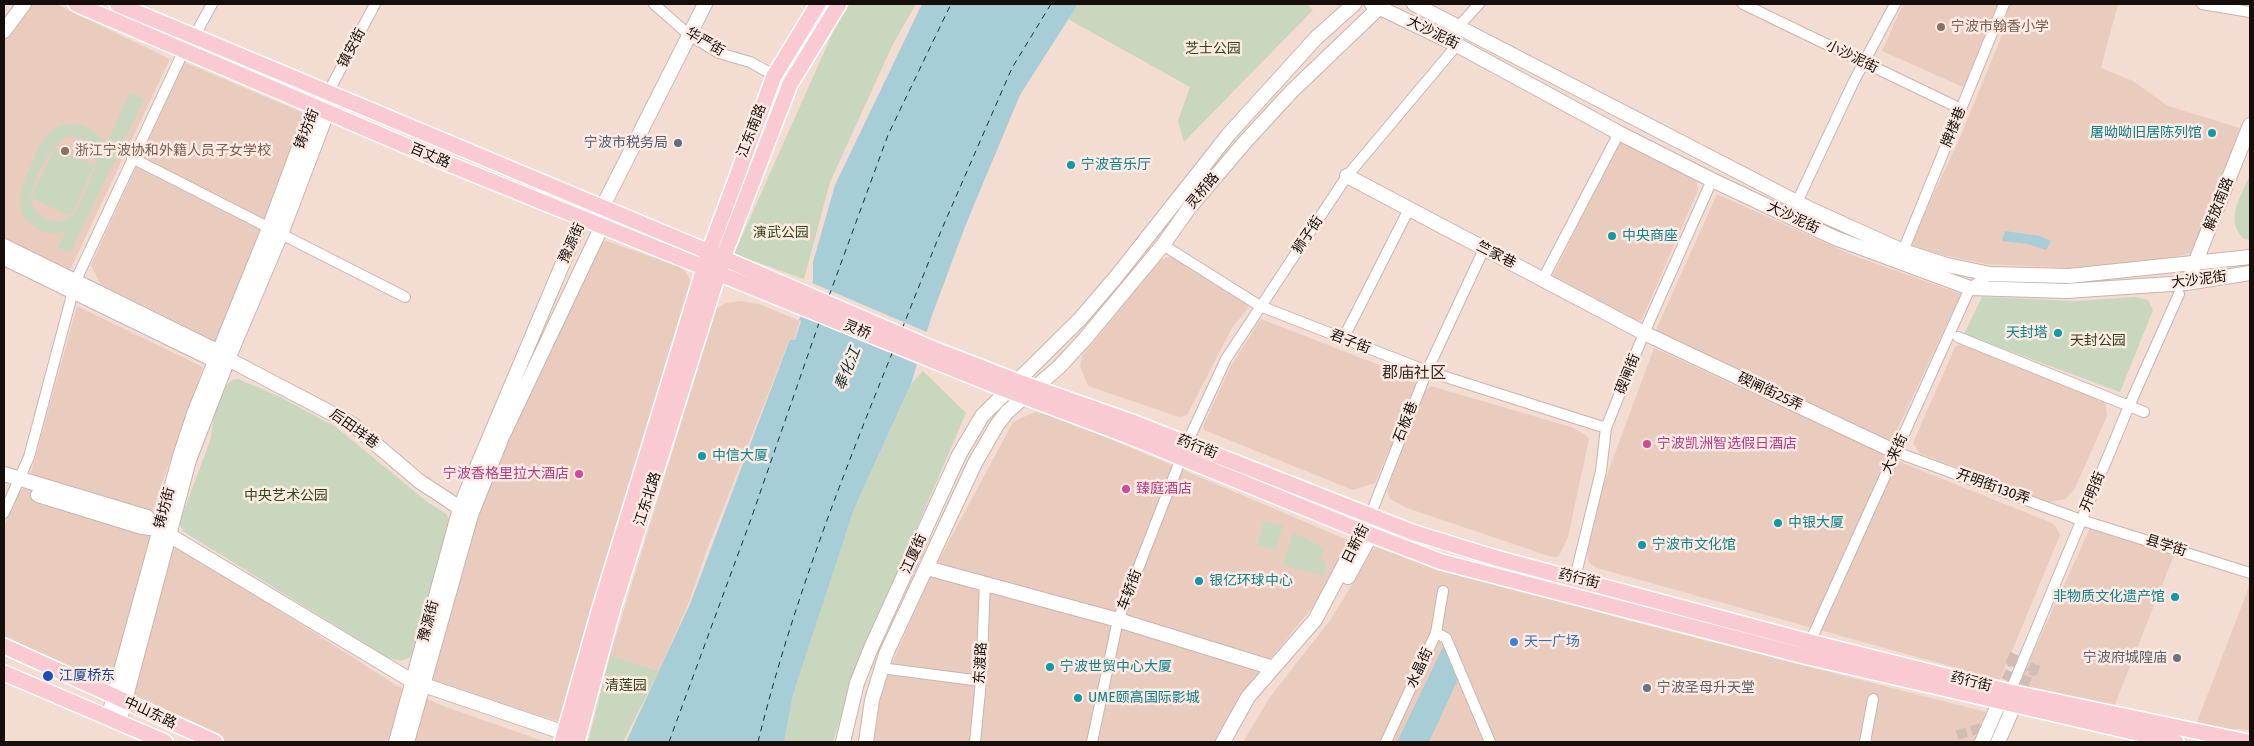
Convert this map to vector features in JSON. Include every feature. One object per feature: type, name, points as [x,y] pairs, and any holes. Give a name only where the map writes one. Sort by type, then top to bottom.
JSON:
[{"type":"main road","name":"百丈路","points":[[76,4],[321,110],[582,218],[711,270],[791,295]]},
{"type":"main road","name":"百丈路","points":[[117,4],[329,91],[716,255],[747,269],[791,295]]},
{"type":"main road","name":"江东南路","points":[[716,255],[774,76],[818,4]]},
{"type":"main road","name":"江东南路","points":[[716,255],[790,84],[839,4]]},
{"type":"main road","name":"江东北路","points":[[563,738],[603,598],[716,255]]},
{"type":"main road","name":"江东北路","points":[[577,742],[613,608],[711,270]]},
{"type":"main road","name":"灵桥","points":[[791,295],[930,353]]},
{"type":"main road","name":"药行街","points":[[930,353],[1011,386],[1184,450],[1450,545],[1810,642],[2008,700],[2248,742]]},
{"type":"main road","name":"药行街","points":[[1184,450],[1366,533],[1442,562],[1804,656],[2008,700],[2176,742]]},
{"type":"main road","name":"中山东路","points":[[4,646],[215,742]]},
{"type":"main road","name":"中山东路","points":[[4,672],[165,742]]},
{"type":"street","points":[[4,31],[24,4]]},
{"type":"street","points":[[4,513],[12,484],[29,457],[74,285],[184,50],[195,35],[212,4]]},
{"type":"street","name":"镇安街","points":[[329,91],[375,4]]},
{"type":"street","name":"华严街","points":[[654,4],[689,35],[719,53],[750,62],[790,84]]},
{"type":"street","points":[[602,208],[705,4]]},
{"type":"street","name":"灵桥路","points":[[1011,386],[1080,319],[1116,277],[1229,134],[1316,38],[1354,4]]},
{"type":"street","name":"大沙泥街","points":[[1414,4],[1797,202],[1903,251],[1947,265],[1990,274],[2069,276],[2250,257]]},
{"type":"street","points":[[1458,26],[1479,4]]},
{"type":"street","name":"小沙泥街","points":[[1743,4],[1961,109]]},
{"type":"street","points":[[1797,202],[1863,62],[1895,4]]},
{"type":"street","name":"牌楼巷","points":[[1903,251],[2004,4]]},
{"type":"street","points":[[2202,4],[2250,12]]},
{"type":"street","name":"灵桥路","points":[[1030,392],[1059,367],[1078,346],[1163,245],[1189,208],[1245,142],[1378,5]]},
{"type":"street","name":"大沙泥街","points":[[1378,5],[1457,45],[1619,133],[1712,180],[1835,238],[1970,288],[2066,291],[2182,288],[2250,273]]},
{"type":"street","name":"狮子街","points":[[1184,450],[1226,359],[1347,176],[1457,45]]},
{"type":"street","name":"铸坊街","points":[[114,720],[164,531],[189,460],[220,357],[275,232],[329,91]]},
{"type":"street","name":"解放南路","points":[[2182,288],[2195,264],[2250,125]]},
{"type":"street","points":[[1543,279],[1619,133]]},
{"type":"street","points":[[132,158],[405,297]]},
{"type":"street","name":"竺家巷","points":[[1347,176],[1644,333]]},
{"type":"street","name":"碶闸街","points":[[1575,578],[1601,471],[1606,428],[1644,333],[1712,180]]},
{"type":"street","name":"豫源街","points":[[407,742],[418,684],[466,512],[582,218],[602,208],[602,226],[466,512]]},
{"type":"street","points":[[1343,340],[1409,209]]},
{"type":"street","name":"君子街","points":[[1163,245],[1260,306],[1343,340],[1427,371],[1606,428]]},
{"type":"street","name":"后田垟巷","points":[[4,246],[74,285],[352,424],[419,481],[466,512]]},
{"type":"street","name":"石板巷","points":[[1370,516],[1427,371],[1484,249]]},
{"type":"street","name":"后田垟巷","points":[[4,258],[74,285]]},
{"type":"street","points":[[1970,288],[1990,274]]},
{"type":"street","name":"大来街","points":[[1810,642],[1900,453],[1970,288]]},
{"type":"street","name":"开明街","points":[[1998,742],[2008,700],[2129,406],[2182,288]]},
{"type":"street","name":"碶闸街25弄","points":[[1644,333],[1900,453]]},
{"type":"street","points":[[1958,337],[2144,412]]},
{"type":"street","name":"江厦街","points":[[843,742],[857,683],[865,663],[959,455],[982,416],[1011,386]]},
{"type":"street","name":"江厦街","points":[[866,742],[872,700],[881,668],[975,464],[989,437],[1007,412],[1030,392]]},
{"type":"street","name":"车轿街","points":[[1092,742],[1118,620],[1184,450]]},
{"type":"street","name":"开明街130弄","points":[[1900,453],[2081,520]]},
{"type":"street","points":[[4,474],[12,484],[142,527],[164,531],[418,684],[563,738]]},
{"type":"street","name":"日新街","points":[[1233,742],[1242,723],[1258,700],[1323,624],[1366,533],[1370,516]]},
{"type":"street","name":"县学街","points":[[2081,520],[2250,573]]},
{"type":"street","name":"日新街","points":[[1223,742],[1248,697],[1315,620],[1366,533]]},
{"type":"street","points":[[927,568],[1118,620],[1273,668]]},
{"type":"street","name":"东渡路","points":[[975,742],[981,681],[985,583]]},
{"type":"street","name":"水晶街","points":[[1386,742],[1436,632],[1443,591]]},
{"type":"street","points":[[1436,632],[1446,638],[1490,742]]},
{"type":"street","points":[[881,668],[981,681]]},
{"type":"street","name":"豫源街","points":[[396,742],[418,684]]},
{"type":"street","points":[[1865,742],[1873,699]]},
{"type":"street","name":"开明街","points":[[1982,742],[2008,700]]},
{"type":"shaded area","name":"浙江宁波协和外籍人员子女学校","points":[[28,4],[56,4],[170,59],[70,270],[52,265],[4,242],[4,39]]},
{"type":"shaded area","name":"宁波市翰香小学","points":[[1903,4],[1998,4],[1965,88],[1882,51]]},
{"type":"shaded area","points":[[2009,4],[2118,4],[2101,68],[2133,81],[2168,106],[2240,128],[2196,251],[2169,259],[2071,268],[1986,264],[1908,248],[1959,140],[2000,40]]},
{"type":"shaded area","points":[[184,62],[306,114],[263,230],[217,342],[100,284],[91,265]]},
{"type":"shaded area","points":[[1620,142],[1696,180],[1698,190],[1642,319],[1637,321],[1552,277]]},
{"type":"shaded area","points":[[1717,194],[1852,255],[1961,294],[1890,445],[1655,332]]},
{"type":"shaded area","points":[[607,241],[683,268],[690,279],[690,293],[561,722],[435,684],[431,677],[477,514],[501,450],[602,243]]},
{"type":"shaded area","points":[[1170,256],[1246,302],[1249,307],[1232,328],[1187,415],[1179,417],[1088,386],[1080,366],[1082,356],[1160,260]]},
{"type":"shaded area","points":[[740,301],[759,304],[800,321],[794,340],[790,338],[706,552],[689,602],[659,671],[610,655],[716,309],[726,303]]},
{"type":"shaded area","points":[[77,306],[203,367],[147,526],[396,685],[443,706],[546,742],[227,742],[4,640],[4,527],[16,497],[29,480]]},
{"type":"shaded area","points":[[1261,319],[1405,375],[1415,382],[1417,387],[1375,483],[1353,490],[1204,430],[1203,426],[1231,366]]},
{"type":"shaded area","points":[[1961,344],[2105,402],[2107,416],[2075,488],[2066,499],[2049,502],[1919,453],[1913,443],[1955,347]]},
{"type":"shaded area","points":[[1654,348],[1905,464],[2052,523],[2060,535],[2000,680],[1597,568],[1589,563],[1587,552],[1604,483]]},
{"type":"shaded area","points":[[1431,386],[1571,427],[1589,439],[1568,537],[1557,557],[1549,556],[1407,508],[1390,499],[1387,491],[1422,393]]},
{"type":"shaded area","points":[[1035,412],[1054,415],[1352,542],[1321,597],[1239,697],[1215,742],[874,742],[882,686],[931,575],[1013,422]]},
{"type":"shaded area","points":[[2091,526],[2176,550],[2112,712],[2016,690]]},
{"type":"shaded area","name":"天一广场","points":[[1375,546],[1630,621],[1986,712],[1973,742],[1243,742],[1270,697],[1331,619]]},
{"type":"shaded area","points":[[2250,581],[2250,730],[2195,727],[2246,595]]},
{"type":"green space","name":"演武公园","points":[[850,4],[916,4],[893,44],[830,182],[804,279],[734,254],[838,21]]},
{"type":"green space","name":"芝士公园","points":[[1078,4],[1307,4],[1313,10],[1184,142],[1178,121],[1190,87],[1068,19]]},
{"type":"green space","points":[[130,92],[144,99],[70,253],[58,247],[66,231],[44,232],[29,222],[24,216],[20,201],[23,184],[39,146],[55,128],[63,125],[80,125],[95,132],[106,145]],"holes":[[[67,137],[80,138],[89,142],[94,148],[96,156],[93,174],[72,216],[60,221],[47,219],[36,211],[31,198],[32,190],[43,163],[61,141]]]},
{"type":"green space","points":[[55,147],[94,165],[71,216],[31,198]]},
{"type":"green space","points":[[2250,175],[2250,240],[2244,239],[2238,231],[2235,224],[2235,216],[2236,208]]},
{"type":"green space","name":"天封公园","points":[[1982,297],[2078,301],[2135,297],[2148,300],[2153,310],[2120,392],[1964,334]]},
{"type":"green space","points":[[923,371],[966,413],[854,674],[833,742],[784,742],[793,695],[854,509],[911,384]]},
{"type":"green space","name":"中央艺术公园","points":[[238,379],[280,397],[336,427],[426,501],[446,514],[450,521],[415,653],[408,659],[397,660],[385,656],[184,532],[180,525],[183,513],[210,441],[215,411],[226,386],[232,380]]},
{"type":"green space","points":[[1264,521],[1283,526],[1276,550],[1257,545]]},
{"type":"green space","points":[[1293,532],[1324,548],[1320,559],[1327,563],[1323,576],[1283,565]]},
{"type":"green space","name":"清莲园","points":[[610,655],[659,671],[623,742],[588,742]]},
{"type":"water","name":"奉化江","points":[[922,4],[1078,4],[1020,95],[966,224],[931,318],[911,384],[854,509],[793,695],[784,742],[626,742],[690,604],[790,339],[795,340],[801,321],[799,320],[813,281],[813,262],[835,185]]},
{"type":"water","points":[[2005,231],[2040,236],[2051,241],[2046,250],[2028,244],[2002,241]]},
{"type":"water","points":[[1445,643],[1459,677],[1429,742],[1397,742]]},
{"type":"pier","points":[[810,282],[929,333],[919,365],[798,314]]},
{"type":"ferry route","points":[[829,296],[888,135],[951,4]]},
{"type":"ferry route","points":[[902,329],[941,231],[1012,68],[1051,4]]},
{"type":"ferry route","points":[[669,742],[751,519],[819,323]]},
{"type":"ferry route","points":[[758,742],[786,642],[818,544],[893,351]]},
{"type":"tunnel","points":[[2015,654],[2011,662],[2033,671],[2037,661]]},
{"type":"tunnel","points":[[2000,694],[2014,663]]},
{"type":"tunnel","points":[[2018,699],[2030,669]]},
{"type":"tunnel","points":[[1957,735],[1985,727],[1993,729]]},
{"type":"place","name":"宁波市翰香小学","points":[[1941,27]]},
{"type":"place","name":"屠呦呦旧居陈列馆","points":[[2212,133]]},
{"type":"place","name":"宁波市税务局","points":[[678,143]]},
{"type":"place","name":"浙江宁波协和外籍人员子女学校","points":[[65,151]]},
{"type":"place","name":"宁波音乐厅","points":[[1071,165]]},
{"type":"place","name":"中央商座","points":[[1612,236]]},
{"type":"place","name":"天封塔","points":[[2058,333]]},
{"type":"place","name":"宁波凯洲智选假日酒店","points":[[1647,444]]},
{"type":"place","name":"中信大厦","points":[[702,456]]},
{"type":"place","name":"宁波香格里拉大酒店","points":[[579,474]]},
{"type":"place","name":"臻庭酒店","points":[[1126,489]]},
{"type":"place","name":"中银大厦","points":[[1778,523]]},
{"type":"place","name":"宁波市文化馆","points":[[1642,545]]},
{"type":"place","name":"银亿环球中心","points":[[1199,581]]},
{"type":"place","name":"非物质文化遗产馆","points":[[2175,597]]},
{"type":"place","name":"天一广场","points":[[1514,642]]},
{"type":"place","name":"宁波府城隍庙","points":[[2177,658]]},
{"type":"place","name":"宁波世贸中心大厦","points":[[1050,667]]},
{"type":"place","name":"江厦桥东","points":[[48,676]]},
{"type":"place","name":"宁波圣母升天堂","points":[[1647,688]]},
{"type":"place","name":"UME颐高国际影城","points":[[1078,698]]},
{"type":"district","name":"郡庙社区","points":[[1414,374]]}]
